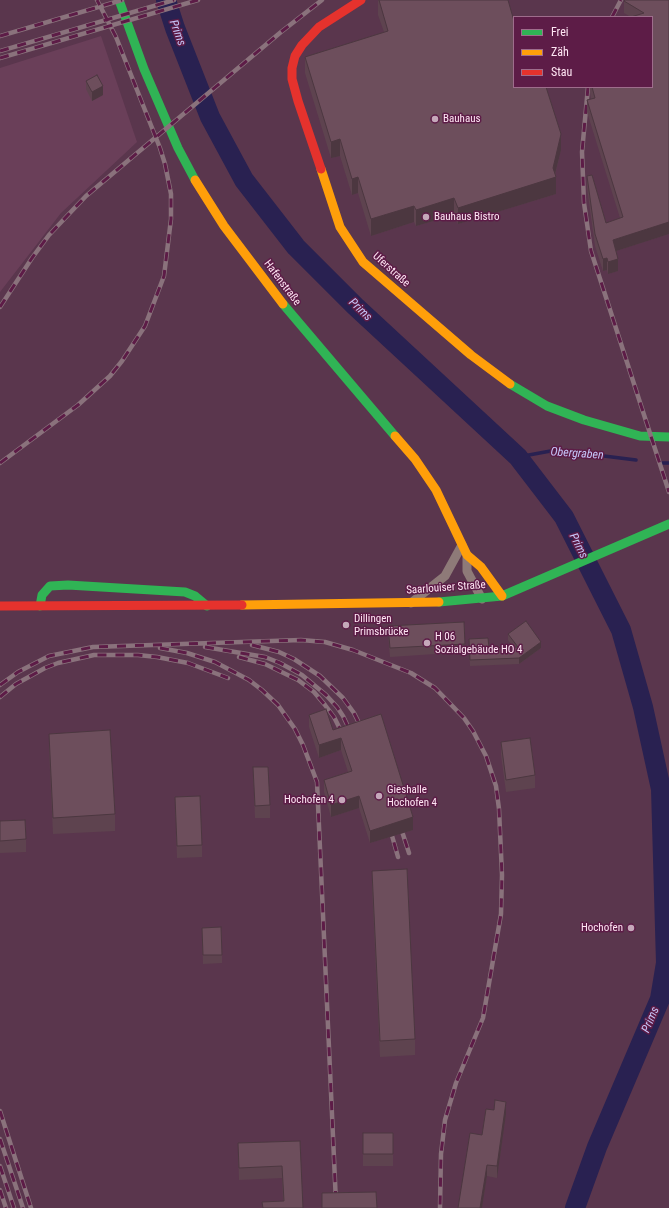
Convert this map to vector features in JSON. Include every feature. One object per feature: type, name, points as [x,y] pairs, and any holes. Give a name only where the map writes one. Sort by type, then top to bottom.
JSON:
[{"type":"street","name":"Hafenstraße","points":[[119,0],[144,69],[178,148],[202,192],[224,226],[292,317],[415,459],[436,490],[467,555],[480,567],[502,596]]},
{"type":"street","name":"Uferstraße","points":[[361,0],[319,27],[302,44],[295,56],[292,68],[292,80],[298,101],[335,214],[350,244],[363,262],[472,355],[517,390],[547,406],[584,420],[640,436],[669,437]]},
{"type":"street","name":"Saarlouiser Straße","points":[[0,606],[208,606],[411,603],[482,599],[502,596],[526,588],[669,524]]},
{"type":"street","points":[[411,603],[444,576],[462,545]]},
{"type":"street","name":"Hafenstraße","points":[[467,555],[467,571],[482,599]]},
{"type":"street","points":[[40,606],[42,595],[50,586],[68,585],[184,592],[195,596],[208,606]]},
{"type":"shaded area","points":[[101,36],[137,142],[61,213],[0,292],[0,68]]},
{"type":"building","name":"Bauhaus","points":[[379,0],[508,0],[513,18],[513,88],[546,88],[561,134],[553,168],[556,177],[458,208],[454,198],[416,210],[414,206],[371,219],[358,177],[352,179],[340,139],[331,142],[305,57],[388,31]]},
{"type":"building","points":[[669,0],[669,222],[613,240],[618,259],[608,262],[607,258],[603,259],[595,234],[587,176],[592,175],[606,223],[623,217],[587,100],[595,98],[592,88],[653,88],[653,16],[634,16],[644,13],[624,1]]},
{"type":"building","points":[[97,75],[103,86],[92,92],[86,81]]},
{"type":"building","points":[[526,621],[541,642],[519,658],[470,660],[469,639],[488,638],[489,648],[518,647],[508,634]]},
{"type":"building","name":"H 06 Sozialgebäude HO 4","points":[[464,622],[465,644],[390,648],[388,626]]},
{"type":"building","name":"Gieshalle Hochofen 4","points":[[326,709],[333,730],[381,714],[413,817],[370,831],[359,796],[331,805],[324,780],[352,771],[341,738],[319,745],[309,715]]},
{"type":"building","points":[[110,730],[115,814],[53,818],[49,734]]},
{"type":"building","points":[[530,738],[535,775],[506,780],[501,742]]},
{"type":"building","points":[[253,767],[268,767],[270,805],[255,806]]},
{"type":"building","points":[[200,796],[202,845],[177,846],[175,797]]},
{"type":"building","points":[[25,820],[26,839],[0,841],[0,821]]},
{"type":"building","points":[[407,869],[415,1039],[380,1041],[372,871]]},
{"type":"building","points":[[221,927],[222,955],[203,955],[202,928]]},
{"type":"building","points":[[495,1100],[506,1102],[497,1166],[487,1165],[480,1208],[458,1208],[470,1133],[482,1135],[486,1109],[494,1110]]},
{"type":"building","points":[[363,1133],[393,1133],[393,1154],[363,1154]]},
{"type":"building","points":[[300,1141],[303,1208],[263,1208],[262,1202],[284,1201],[282,1166],[239,1168],[238,1143]]},
{"type":"building","points":[[376,1192],[377,1208],[322,1208],[322,1193]]},
{"type":"waterway","name":"Prims","points":[[166,0],[175,28],[210,117],[244,180],[296,247],[355,306],[518,457],[564,517],[621,630],[643,707],[661,789],[666,963],[660,999],[597,1147],[575,1208]]},
{"type":"waterway","name":"Obergraben","points":[[518,457],[556,450],[636,460]]},
{"type":"waterway","name":"Obergraben","points":[[662,463],[669,463]]},
{"type":"railway","points":[[0,463],[78,405],[110,376],[122,361],[145,326],[164,276],[171,219],[171,194],[165,164],[116,37],[97,0]]},
{"type":"railway","points":[[0,36],[122,0]]},
{"type":"railway","points":[[0,51],[174,0]]},
{"type":"railway","points":[[0,58],[198,0]]},
{"type":"railway","points":[[0,307],[49,235],[86,196],[281,32],[322,0]]},
{"type":"railway","points":[[613,16],[621,0]]},
{"type":"railway","points":[[588,88],[582,152],[584,203],[591,251],[669,492]]},
{"type":"railway","points":[[0,685],[18,672],[49,656],[93,647],[301,640],[325,642],[353,650],[411,673],[435,688],[464,718],[473,731],[486,756],[496,786],[499,809],[502,875],[501,914],[483,1018],[456,1083],[445,1120],[441,1154],[440,1208]]},
{"type":"railway","points":[[252,645],[279,652],[294,659],[320,676],[343,698],[354,713],[363,731]]},
{"type":"railway","points":[[205,647],[265,657],[302,675],[326,695],[337,707],[352,735]]},
{"type":"railway","points":[[160,648],[187,653],[215,662],[249,680],[262,690],[278,705],[295,729],[303,745],[317,782],[336,1203]]},
{"type":"railway","points":[[0,697],[16,684],[45,668],[58,663],[94,655],[138,655],[157,657],[188,663],[228,678]]},
{"type":"railway","points":[[239,657],[265,664],[298,680],[314,692],[334,717],[344,737]]},
{"type":"railway","points":[[399,822],[409,853]]},
{"type":"railway","points":[[389,825],[398,857]]},
{"type":"railway","points":[[0,1111],[31,1208]]},
{"type":"railway","points":[[0,1139],[23,1208]]},
{"type":"railway","points":[[0,1166],[14,1208]]},
{"type":"railway","points":[[0,1190],[6,1208]]},
{"type":"traffic: fast","points":[[119,0],[144,69],[178,148],[195,180]]},
{"type":"traffic: fast","points":[[283,304],[395,436]]},
{"type":"traffic: fast","points":[[510,384],[547,406],[584,420],[640,436],[669,437]]},
{"type":"traffic: fast","points":[[439,602],[502,596],[669,524]]},
{"type":"traffic: fast","points":[[40,606],[42,595],[50,586],[68,585],[185,592],[195,596],[207,606]]},
{"type":"traffic: slow","points":[[321,169],[340,227],[363,262],[471,355],[510,384]]},
{"type":"traffic: slow","points":[[195,180],[224,226],[283,304]]},
{"type":"traffic: slow","points":[[395,436],[415,459],[436,490],[467,555],[481,567],[502,596]]},
{"type":"traffic: slow","points":[[242,605],[439,602]]},
{"type":"traffic: jam","points":[[321,169],[298,101],[292,79],[292,68],[295,56],[302,45],[319,27],[361,0]]},
{"type":"traffic: jam","points":[[0,606],[242,605]]},
{"type":"place","name":"Bauhaus","points":[[435,119]]},
{"type":"place","name":"Bauhaus Bistro","points":[[426,217]]},
{"type":"place","name":"Dillingen Primsbrücke","points":[[346,625]]},
{"type":"place","name":"H 06 Sozialgebäude HO 4","points":[[427,643]]},
{"type":"place","name":"Gieshalle Hochofen 4","points":[[379,796]]},
{"type":"place","name":"Hochofen 4","points":[[342,800]]},
{"type":"place","name":"Hochofen","points":[[631,928]]}]
